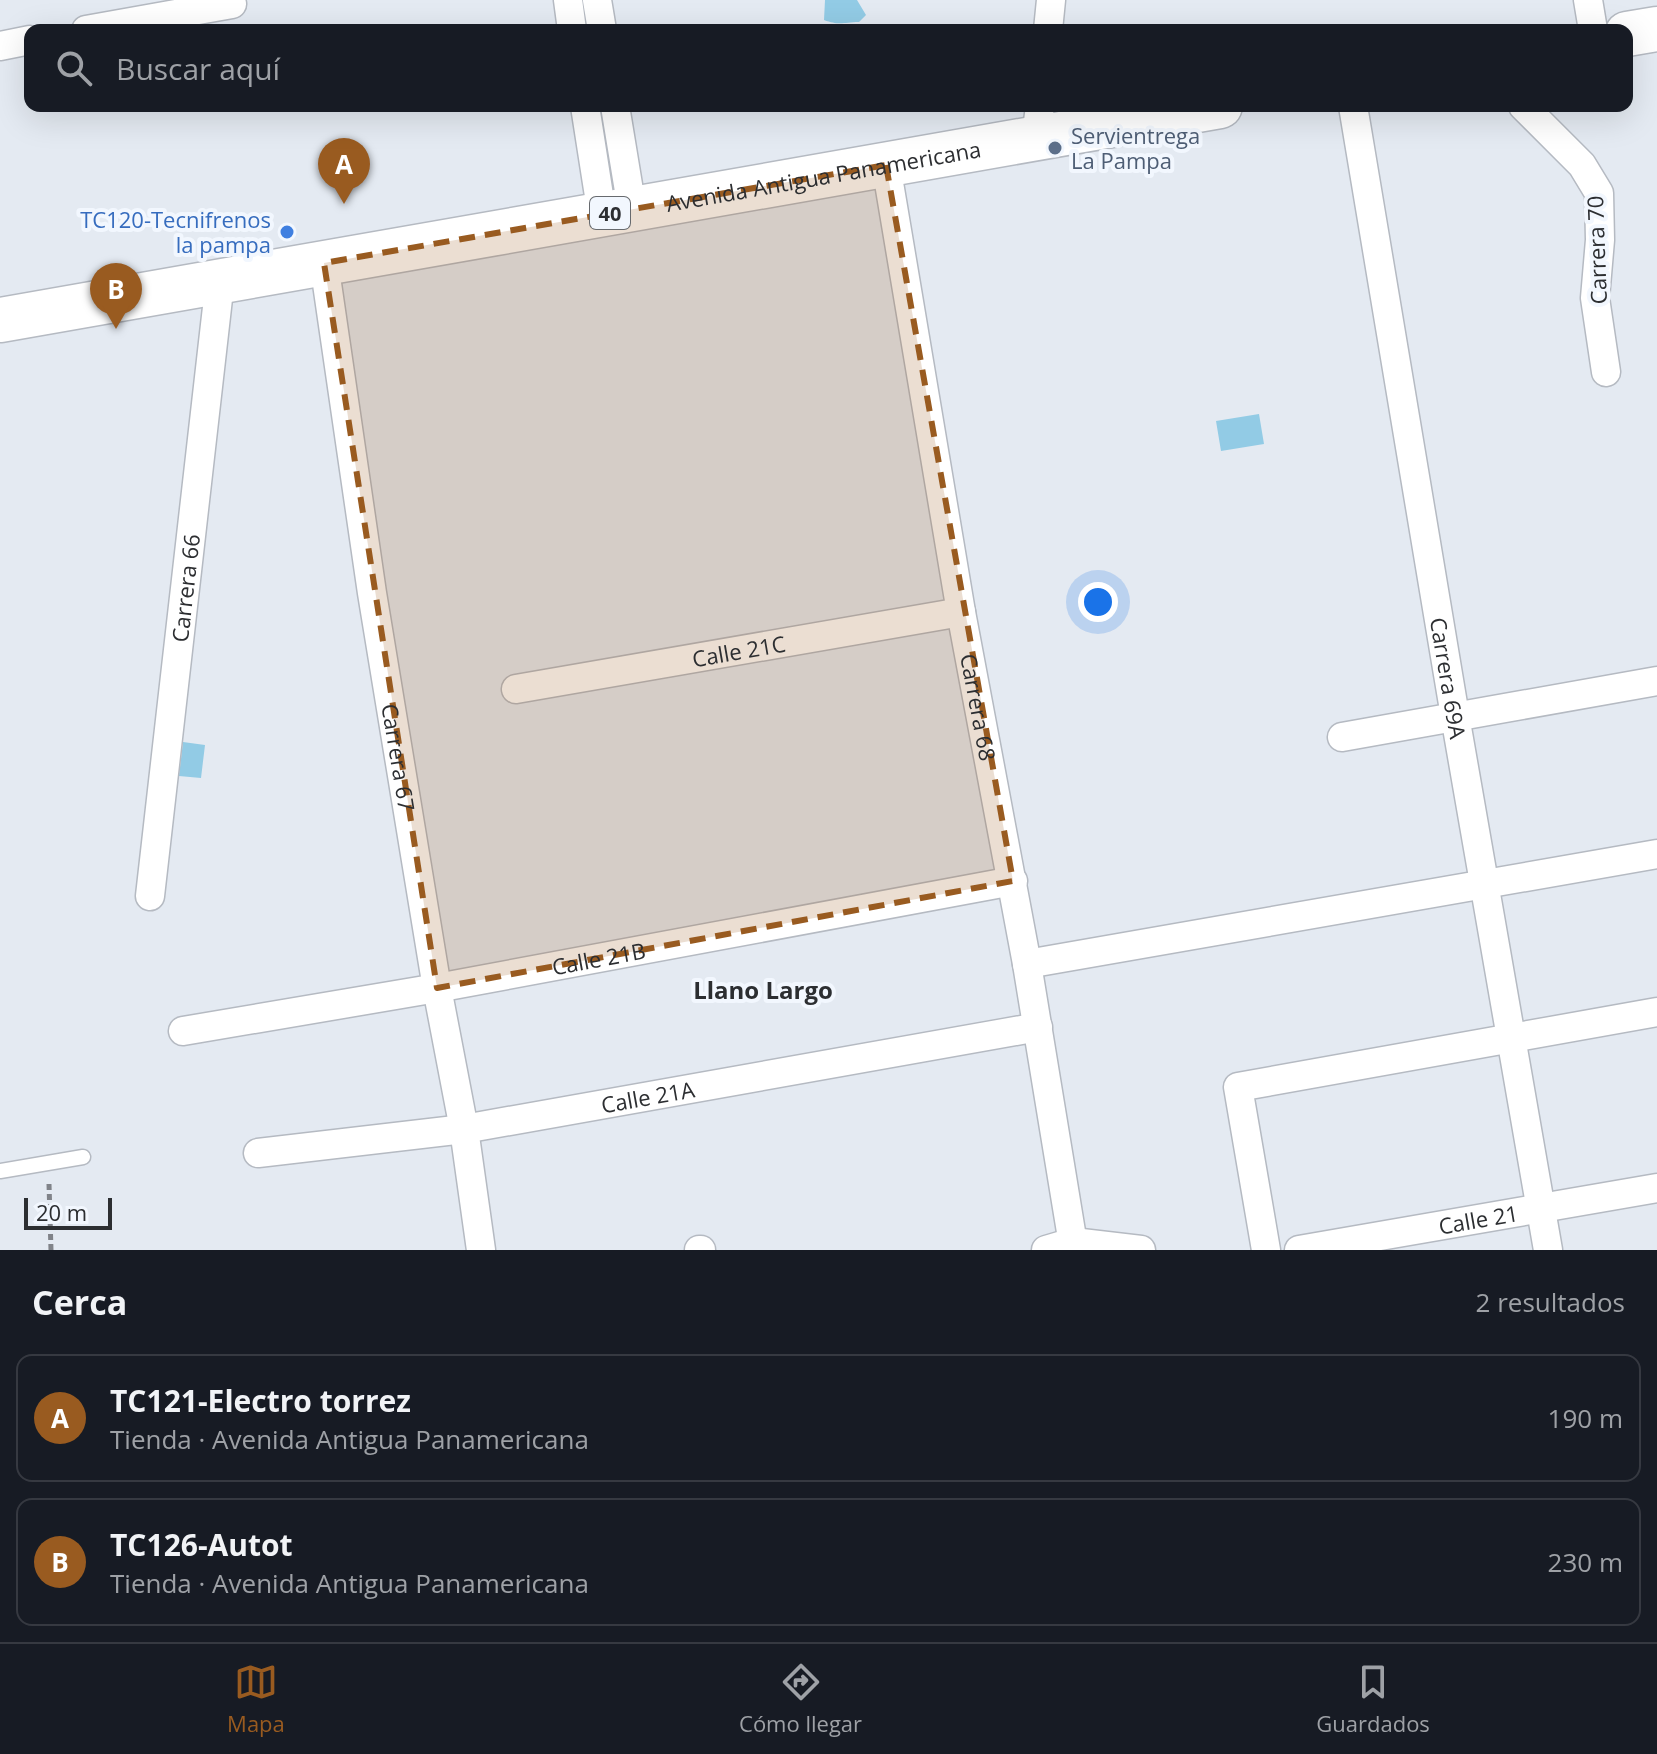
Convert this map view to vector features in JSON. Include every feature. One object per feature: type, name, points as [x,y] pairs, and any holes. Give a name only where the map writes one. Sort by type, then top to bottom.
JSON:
[{"type":"main road","points":[[1633,33],[1657,29]]},
{"type":"main road","name":"Avenida Antigua Panamericana","points":[[0,320],[886,165],[1038,122],[1152,112]]},
{"type":"street","points":[[568,0],[571,24]]},
{"type":"street","points":[[597,0],[601,24]]},
{"type":"street","points":[[1049,24],[1051,0]]},
{"type":"street","points":[[1588,0],[1592,24]]},
{"type":"street","points":[[105,24],[151,9],[232,4]]},
{"type":"street","points":[[0,46],[24,41]]},
{"type":"street","points":[[587,112],[617,212]]},
{"type":"street","points":[[615,112],[617,212]]},
{"type":"street","name":"Carrera 69A","points":[[1354,112],[1548,1250]]},
{"type":"street","name":"Carrera 70","points":[[1529,112],[1582,165],[1599,193],[1600,240],[1595,298],[1606,372]]},
{"type":"street","name":"Carrera 68","points":[[886,165],[961,612],[1038,1027],[1065,1247]]},
{"type":"street","name":"Carrera 67","points":[[324,263],[372,593],[437,988],[464,1129],[481,1250]]},
{"type":"street","name":"Carrera 66","points":[[150,896],[220,281]]},
{"type":"street","name":"Calle 21C","points":[[516,689],[961,612]]},
{"type":"street","points":[[1342,737],[1657,681]]},
{"type":"street","points":[[1027,964],[1657,854]]},
{"type":"street","name":"Calle 21B","points":[[183,1031],[437,988],[1013,881]]},
{"type":"street","points":[[1266,1250],[1238,1087],[1657,1012]]},
{"type":"street","name":"Calle 21A","points":[[258,1153],[464,1129],[1038,1027]]},
{"type":"street","name":"Calle 21","points":[[1299,1250],[1657,1188]]},
{"type":"street","points":[[1065,1247],[1141,1250]]},
{"type":"lane","points":[[0,1171],[83,1157]]},
{"type":"path","points":[[48,1163],[51,1250]]},
{"type":"highlighted area","points":[[886,165],[1013,881],[437,988],[324,263]]},
{"type":"water","points":[[825,0],[857,0],[866,15],[859,22],[824,20]]},
{"type":"water","points":[[1259,414],[1264,444],[1221,451],[1216,421]]},
{"type":"water","points":[[183,742],[205,745],[201,778],[179,776]]},
{"type":"place","name":"Servientrega La Pampa","points":[[1055,148]]},
{"type":"place","name":"TC121-Electro torrez","points":[[344,204]]},
{"type":"place","name":"TC120-Tecnifrenos la pampa","points":[[287,232]]},
{"type":"place","name":"TC126-Autot","points":[[116,329]]},
{"type":"district","name":"Llano Largo","points":[[763,989]]}]
